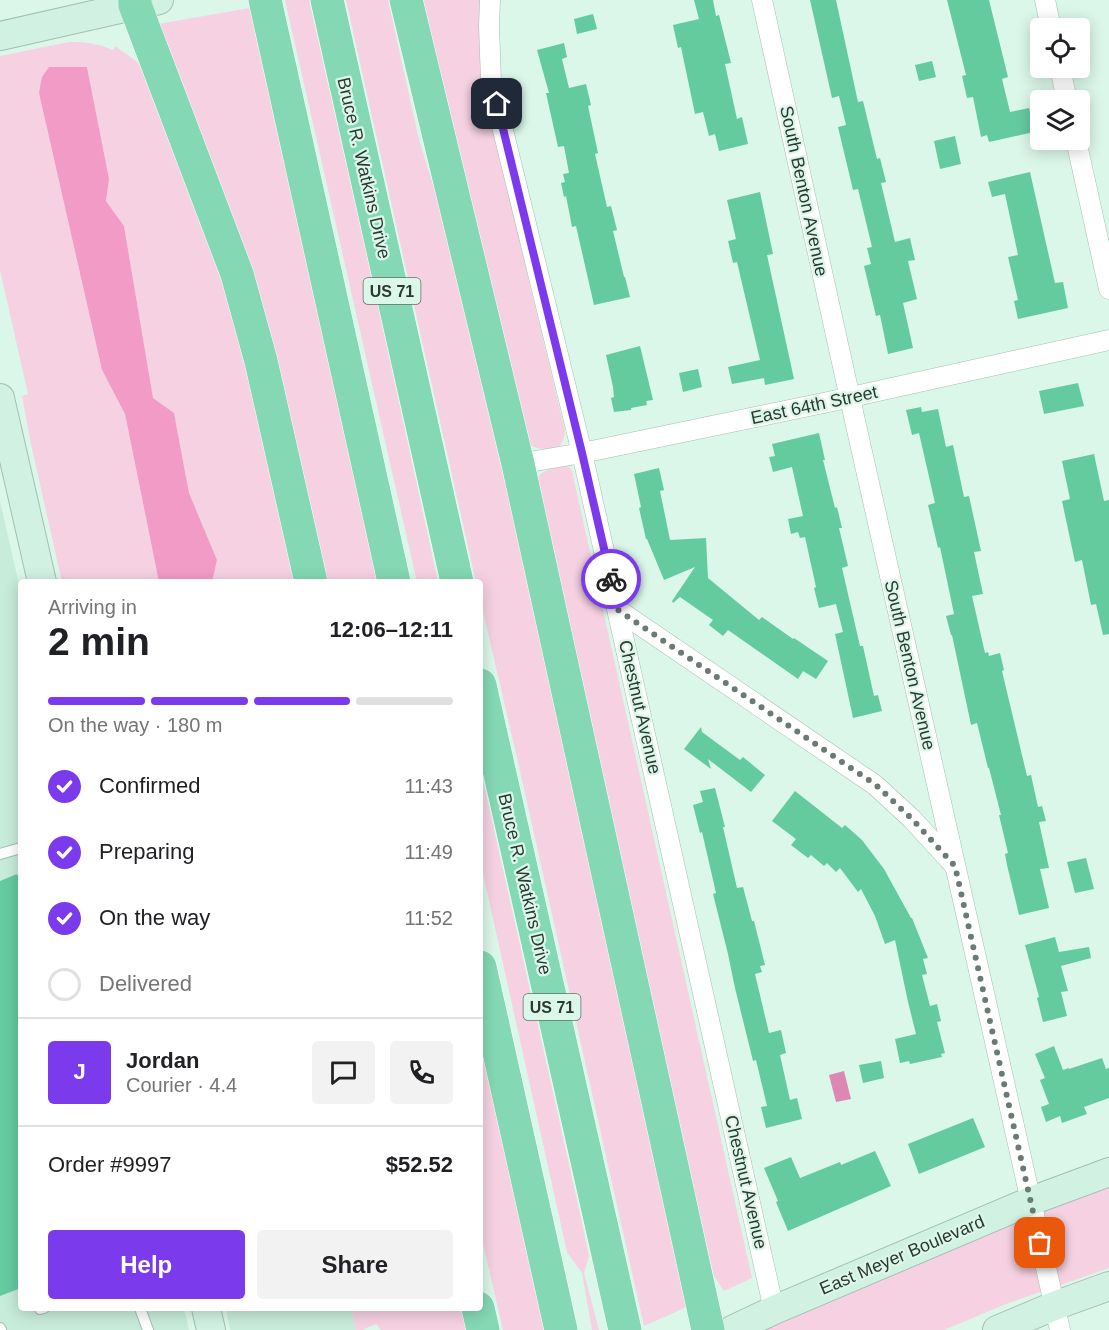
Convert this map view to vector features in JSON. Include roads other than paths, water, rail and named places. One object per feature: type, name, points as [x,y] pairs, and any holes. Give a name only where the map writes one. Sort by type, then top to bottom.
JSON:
[{"type":"highway","points":[[265,0],[393,579]]},
{"type":"highway","name":"Bruce R. Watkins Drive","points":[[327,0],[456,579]]},
{"type":"highway","points":[[406,0],[518,464],[708,1330]]},
{"type":"highway","points":[[143,2],[237,274],[261,362],[310,579]]},
{"type":"highway","name":"Bruce R. Watkins Drive","points":[[483,697],[625,1330]]},
{"type":"highway","points":[[483,981],[561,1330]]},
{"type":"highway","points":[[479,1311],[483,1330]]},
{"type":"main road","points":[[0,36],[143,2]]},
{"type":"main road","points":[[1,404],[4,437],[41,579]]},
{"type":"main road","name":"East Meyer Boulevard","points":[[732,1330],[1031,1201],[1109,1172]]},
{"type":"main road","points":[[997,1330],[1057,1318],[1109,1286]]},
{"type":"main road","points":[[207,1311],[211,1330]]},
{"type":"street","name":"Chestnut Avenue","points":[[490,0],[491,81],[582,453],[774,1310]]},
{"type":"street","name":"South Benton Avenue","points":[[762,0],[1057,1318]]},
{"type":"street","points":[[1045,0],[1049,18]]},
{"type":"street","points":[[1078,150],[1109,289]]},
{"type":"street","name":"East 64th Street","points":[[518,464],[582,453],[850,397],[1109,340]]},
{"type":"street","points":[[618,610],[876,785],[912,819],[955,866]]},
{"type":"lane","points":[[0,854],[18,849]]},
{"type":"lane","points":[[141,1311],[148,1330]]}]
